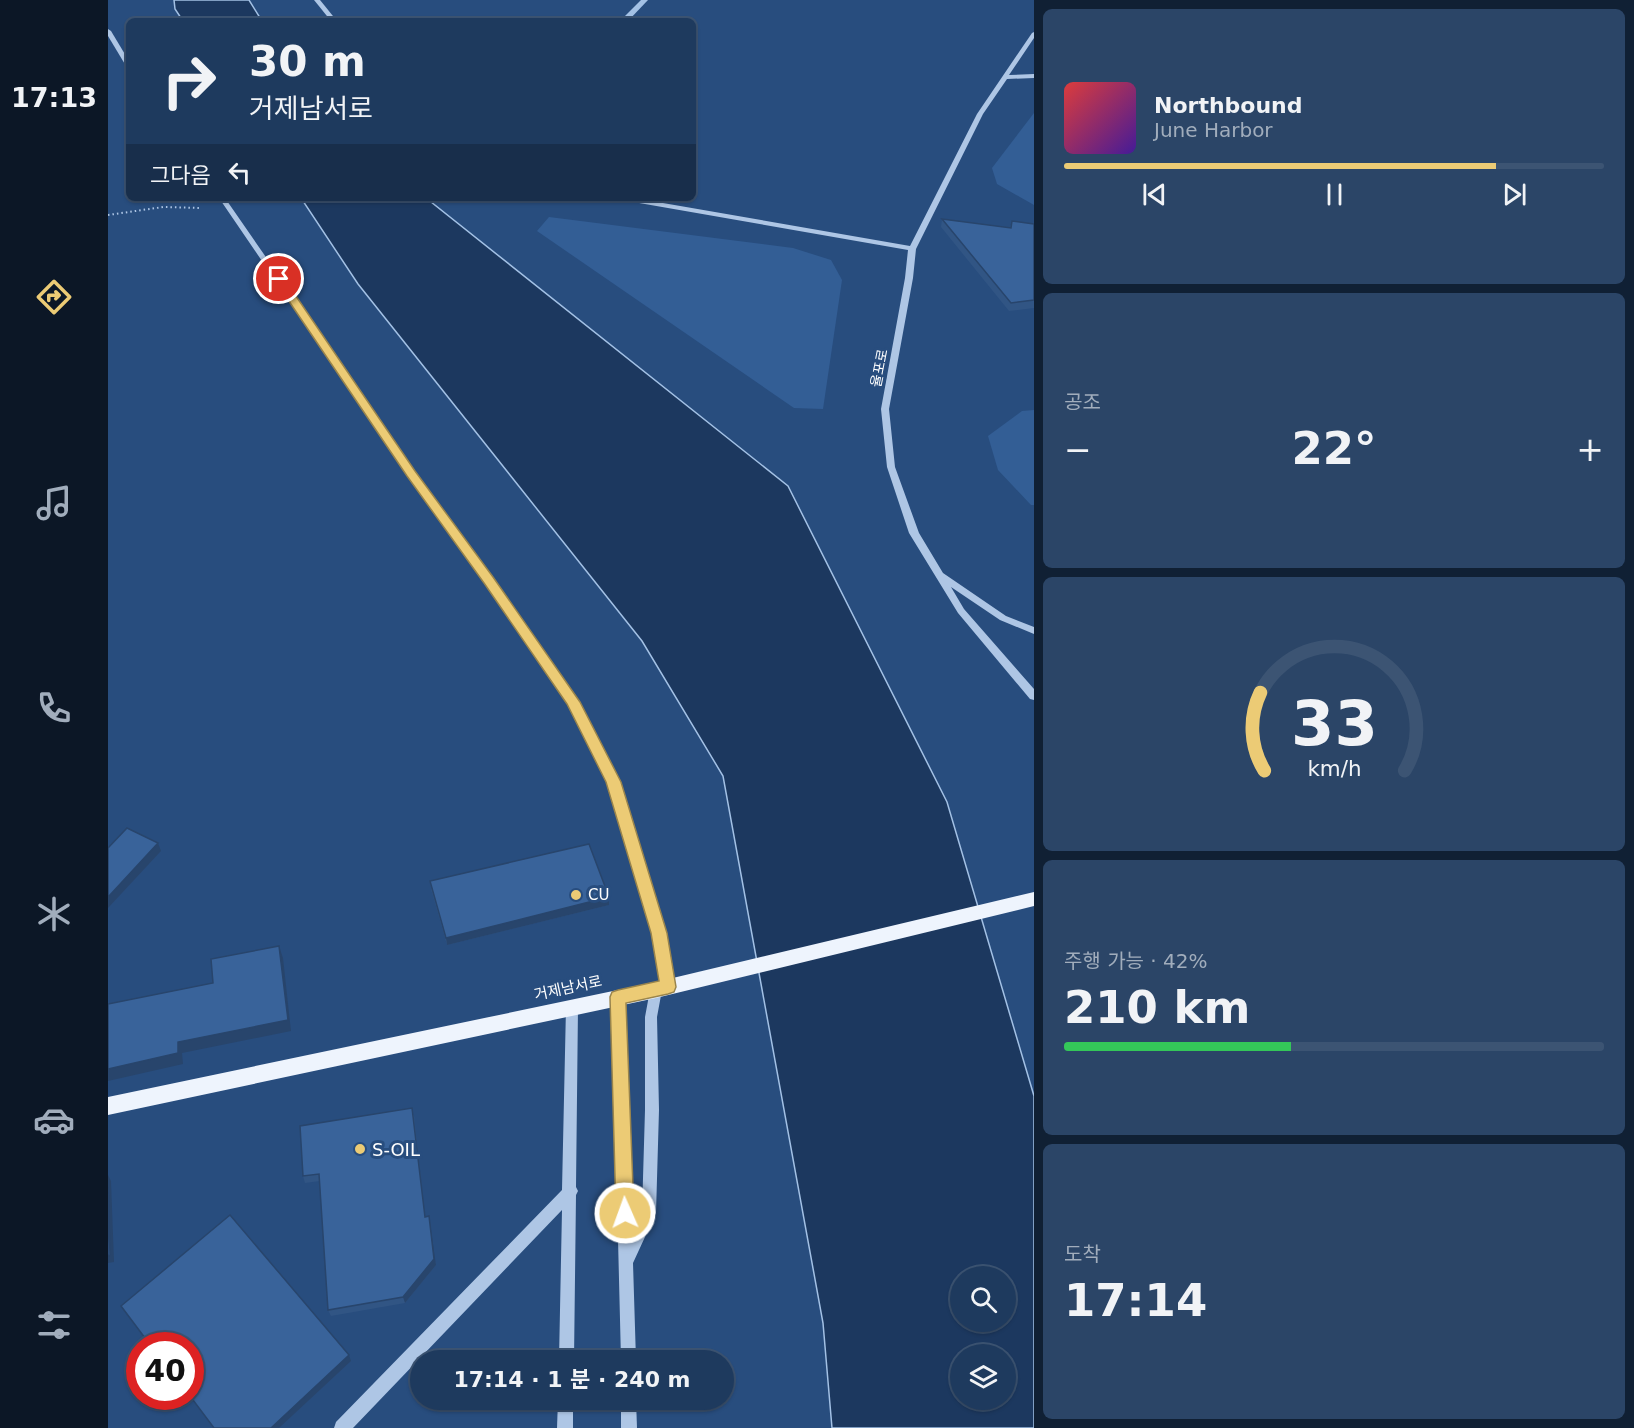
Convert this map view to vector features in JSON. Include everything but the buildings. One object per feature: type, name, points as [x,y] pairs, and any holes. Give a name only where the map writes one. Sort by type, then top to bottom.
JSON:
[{"type":"main road","name":"거제남서로","points":[[108,1106],[662,988],[1034,899]]},
{"type":"street","points":[[317,0],[332,18]]},
{"type":"street","points":[[108,32],[126,61]]},
{"type":"street","name":"율포로","points":[[1034,34],[980,114],[912,249],[909,278],[885,409],[891,467],[914,533],[961,611],[1034,696]]},
{"type":"street","points":[[1005,77],[1034,76]]},
{"type":"street","points":[[224,201],[411,473],[489,580],[573,702],[614,782],[659,933],[662,988],[651,1017],[652,1140],[649,1213],[627,1261]]},
{"type":"street","points":[[639,201],[912,249]]},
{"type":"street","points":[[937,572],[1003,618],[1034,632]]},
{"type":"street","points":[[618,997],[628,1350]]},
{"type":"street","points":[[567,1350],[572,1007]]},
{"type":"street","points":[[342,1428],[571,1191]]},
{"type":"street","points":[[565,1428],[566,1410]]},
{"type":"street","points":[[629,1410],[630,1428]]},
{"type":"path","points":[[108,215],[163,207],[230,210]]},
{"type":"shaded area","points":[[174,0],[249,0],[260,18],[181,18],[175,9]]},
{"type":"shaded area","points":[[1034,113],[1034,205],[997,184],[992,168]]},
{"type":"shaded area","points":[[303,201],[430,201],[788,486],[947,802],[1034,1096],[1034,1428],[832,1428],[823,1323],[723,776],[642,641],[358,284]]},
{"type":"shaded area","points":[[549,217],[793,248],[831,260],[842,280],[823,409],[794,408],[537,231]]},
{"type":"shaded area","points":[[1034,410],[1034,505],[1031,505],[998,470],[988,436],[1022,411]]},
{"type":"waterway","points":[[627,18],[645,0]]},
{"type":"place","name":"CU","points":[[576,895]]},
{"type":"place","name":"S-OIL","points":[[360,1149]]},
{"type":"route","points":[[279,279],[411,473],[489,580],[573,702],[614,782],[659,933],[668,987],[618,997],[625,1213]]}]
